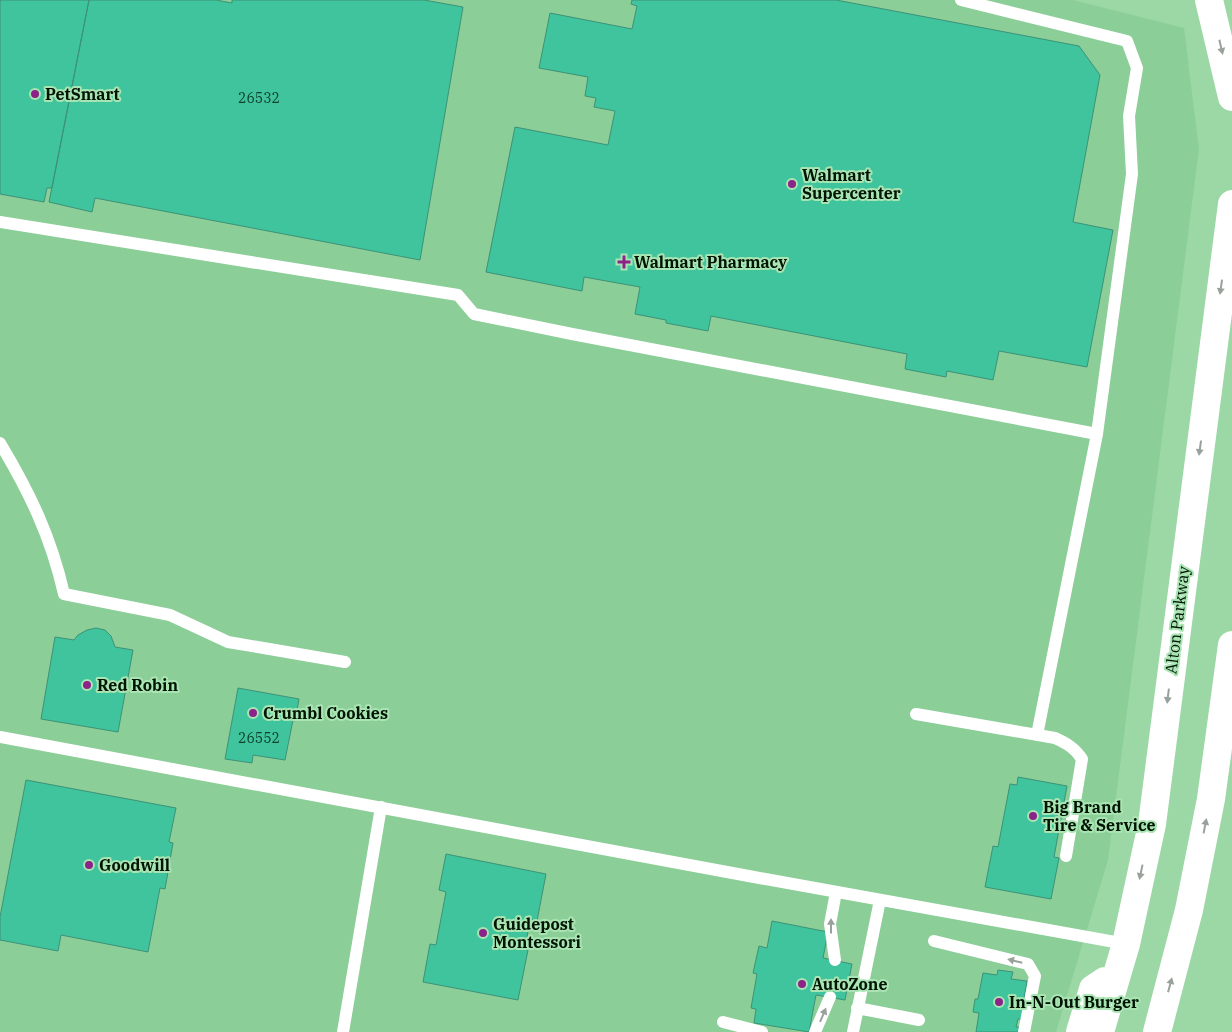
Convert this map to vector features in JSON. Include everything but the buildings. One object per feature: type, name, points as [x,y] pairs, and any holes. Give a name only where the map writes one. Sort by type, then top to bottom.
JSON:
[{"type":"main road","points":[[1209,0],[1232,97]]},
{"type":"main road","name":"Alton Parkway","points":[[1100,1032],[1126,944],[1152,824],[1232,204]]},
{"type":"main road","points":[[1157,1032],[1191,901],[1211,799],[1232,645]]},
{"type":"main road","points":[[1080,1032],[1093,989],[1117,974]]},
{"type":"lane","points":[[961,0],[1127,41],[1137,68],[1129,116],[1132,174],[1097,434],[1037,735]]},
{"type":"lane","points":[[0,222],[458,295],[474,314],[1097,434]]},
{"type":"lane","points":[[0,443],[38,511],[57,563],[64,594],[170,615],[228,642],[345,662]]},
{"type":"lane","points":[[916,714],[1054,738],[1068,744],[1078,752],[1082,759],[1066,856]]},
{"type":"lane","points":[[0,737],[1126,944]]},
{"type":"lane","points":[[343,1032],[381,808]]},
{"type":"lane","points":[[835,960],[830,924],[836,892]]},
{"type":"lane","points":[[853,1032],[880,900]]},
{"type":"lane","points":[[934,941],[1028,964],[1035,976],[1024,1032]]},
{"type":"lane","points":[[815,1032],[830,997]]},
{"type":"lane","points":[[857,1008],[919,1020]]},
{"type":"lane","points":[[723,1022],[762,1032]]},
{"type":"shaded area","points":[[0,0],[1073,0],[1184,28],[1199,149],[1108,860],[1056,1032],[0,1032]]},
{"type":"place","name":"PetSmart","points":[[35,94]]},
{"type":"place","name":"Walmart Supercenter","points":[[792,184]]},
{"type":"place","name":"Walmart Pharmacy","points":[[624,262]]},
{"type":"place","name":"Red Robin","points":[[87,685]]},
{"type":"place","name":"Crumbl Cookies","points":[[253,713]]},
{"type":"place","name":"Big Brand Tire & Service","points":[[1033,816]]},
{"type":"place","name":"Goodwill","points":[[89,865]]},
{"type":"place","name":"Guidepost Montessori","points":[[483,933]]},
{"type":"place","name":"AutoZone","points":[[802,984]]},
{"type":"place","name":"In-N-Out Burger","points":[[999,1002]]}]
